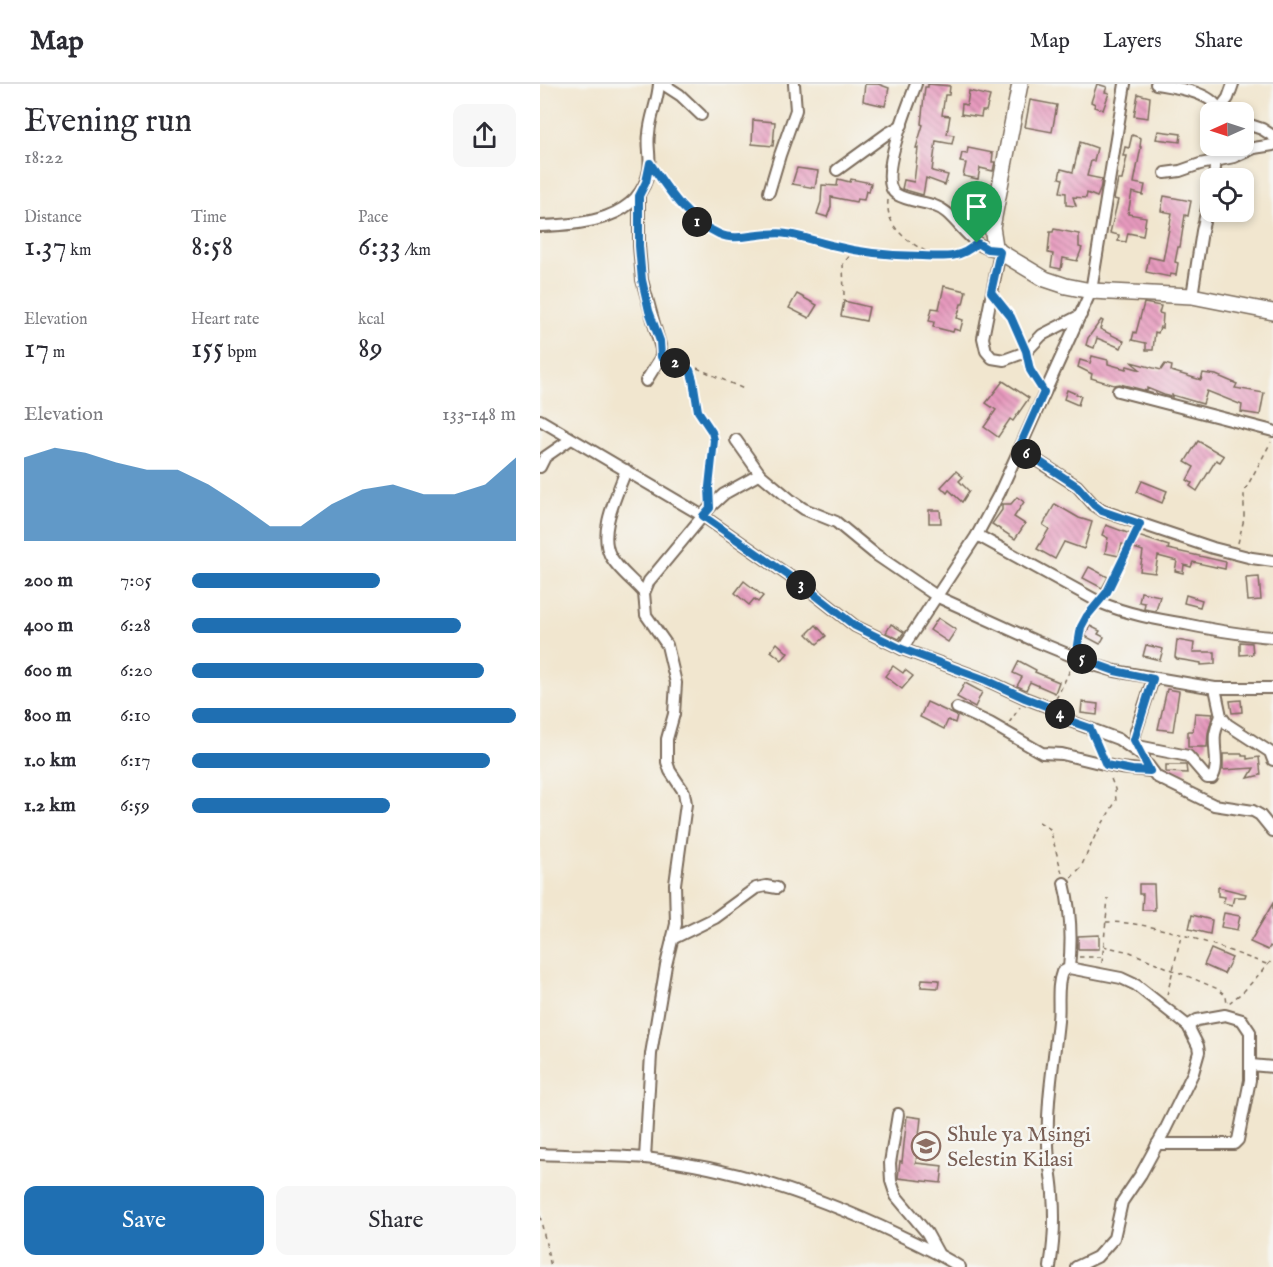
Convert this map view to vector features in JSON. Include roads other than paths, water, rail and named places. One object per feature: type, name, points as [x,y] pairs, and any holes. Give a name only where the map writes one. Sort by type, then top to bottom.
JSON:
[{"type":"street","points":[[540,226],[593,222],[632,203],[639,196],[646,182],[650,163],[648,142],[650,125],[661,84],[680,95],[701,115]]},
{"type":"street","points":[[770,192],[796,110],[794,84]]},
{"type":"street","points":[[916,84],[890,161],[888,178],[890,187],[895,193],[939,207],[977,243],[987,249],[999,251],[1045,279],[1066,286],[1091,291],[1192,296],[1273,312]]},
{"type":"street","points":[[1020,84],[992,227],[992,237],[999,251],[982,338],[986,351],[992,358],[1004,360],[1026,351],[1042,335],[1081,315]]},
{"type":"street","points":[[902,649],[977,535],[1091,291],[1125,84]]},
{"type":"street","points":[[1156,84],[1188,90],[1213,102]]},
{"type":"street","points":[[1225,102],[1233,84]]},
{"type":"street","points":[[837,170],[888,132],[902,125]]},
{"type":"street","points":[[1254,126],[1273,136]]},
{"type":"street","points":[[1165,173],[1234,157],[1254,148],[1273,145]]},
{"type":"street","points":[[1215,168],[1216,156]]},
{"type":"street","points":[[639,196],[642,280],[649,311],[660,341],[661,357],[646,381]]},
{"type":"street","points":[[1192,296],[1204,222]]},
{"type":"street","points":[[1118,391],[1273,431]]},
{"type":"street","points":[[540,420],[626,470],[706,512],[855,626],[902,649],[986,680],[1051,708],[1070,721],[1118,739],[1144,757]]},
{"type":"street","points":[[540,467],[545,457],[571,438]]},
{"type":"street","points":[[736,440],[760,474],[791,500],[804,509],[836,522],[875,554],[938,597],[1033,640],[1115,671],[1215,688],[1273,688]]},
{"type":"street","points":[[1019,448],[1077,486],[1102,511],[1234,554],[1273,561]]},
{"type":"street","points":[[626,470],[608,523],[606,544],[616,563],[644,593]]},
{"type":"street","points":[[645,1158],[651,1054],[666,965],[676,924],[675,884],[686,804],[684,792],[670,771],[667,762],[667,739],[674,714],[676,683],[667,645],[646,615],[644,593],[649,581],[706,512],[724,494],[760,474]]},
{"type":"street","points":[[977,535],[1099,602],[1118,610],[1246,635],[1273,637]]},
{"type":"street","points":[[1153,679],[1134,740],[1150,771],[1164,781],[1214,804],[1260,815],[1273,831]]},
{"type":"street","points":[[1215,688],[1221,716],[1227,724],[1269,752],[1273,760]]},
{"type":"street","points":[[957,708],[990,723],[1042,753],[1062,754],[1106,765],[1150,771]]},
{"type":"street","points":[[1138,746],[1188,756],[1207,778],[1212,778],[1215,776],[1216,766],[1215,733],[1221,716]]},
{"type":"street","points":[[1050,1267],[1053,1196],[1048,1144],[1055,1041],[1059,1020],[1058,987],[1062,972],[1070,962],[1070,908],[1064,883]]},
{"type":"street","points":[[672,939],[715,918],[756,888],[766,886],[777,888]]},
{"type":"street","points":[[1070,962],[1136,985],[1188,1026],[1199,1052],[1186,1089],[1141,1174],[1122,1202],[1114,1238],[1097,1257],[1076,1267]]},
{"type":"street","points":[[1157,1143],[1234,1144],[1238,1140],[1248,1094],[1251,1065],[1250,1032],[1242,1020],[1235,1017],[1216,1016],[1197,1020],[1188,1026]]},
{"type":"street","points":[[1251,1065],[1273,1067]]},
{"type":"street","points":[[898,1114],[890,1163],[891,1181],[896,1196],[927,1233],[938,1253]]},
{"type":"street","points":[[540,1154],[645,1158],[707,1169],[813,1198],[938,1253],[960,1267]]},
{"type":"place","name":"Shule ya Msingi Selestin Kilasi","points":[[926,1146]]}]
